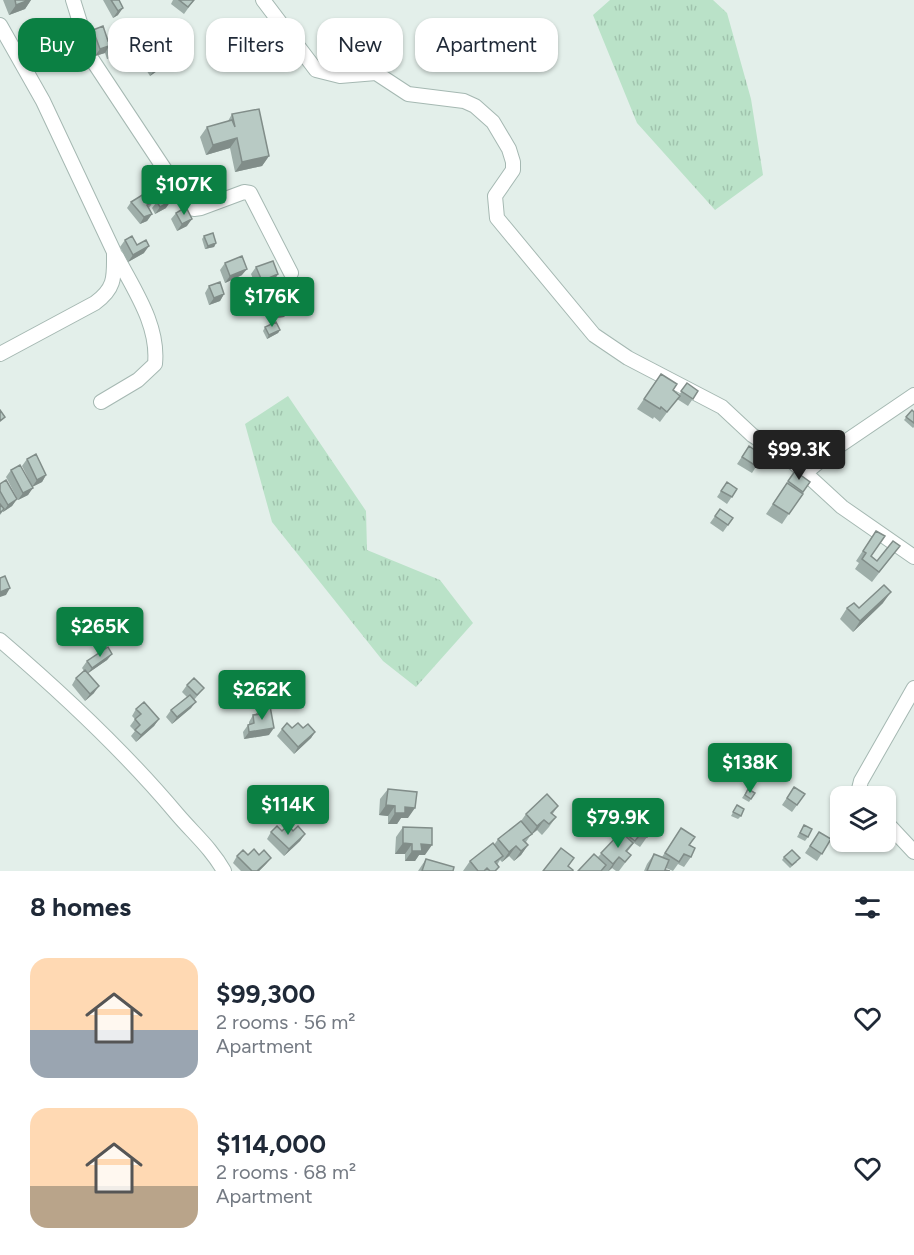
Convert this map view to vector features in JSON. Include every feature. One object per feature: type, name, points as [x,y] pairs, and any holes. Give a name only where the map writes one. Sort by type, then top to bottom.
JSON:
[{"type":"street","points":[[73,0],[91,58],[185,201],[194,208],[201,208],[244,192],[250,193],[291,273]]},
{"type":"street","points":[[263,0],[316,70],[340,76],[376,73],[408,94],[464,101],[475,106],[493,122],[509,149],[513,162],[513,170],[495,196],[497,218],[594,335],[628,358],[722,407],[752,435],[792,461],[842,507],[914,557]]},
{"type":"street","points":[[0,26],[43,101],[114,252],[151,324],[156,356],[152,369],[101,402]]},
{"type":"street","points":[[0,354],[107,294],[113,282],[114,252]]},
{"type":"street","points":[[805,473],[836,448],[914,395]]},
{"type":"street","points":[[0,640],[138,771],[208,846],[224,871]]},
{"type":"street","points":[[860,786],[914,688]]},
{"type":"street","points":[[896,833],[914,852]]},
{"type":"green space","points":[[610,0],[713,0],[727,13],[751,99],[763,175],[715,210],[637,123],[593,15]]},
{"type":"green space","points":[[288,396],[366,511],[367,550],[440,580],[473,623],[416,687],[383,661],[272,522],[245,424]]},
{"type":"building","points":[[15,0],[29,0],[16,5]]},
{"type":"building","points":[[111,0],[119,0],[123,8],[118,11]]},
{"type":"building","points":[[179,0],[194,0],[188,7]]},
{"type":"building","points":[[103,26],[108,46],[100,49],[96,38],[96,29]]},
{"type":"building","points":[[259,109],[269,156],[242,162],[237,138],[213,145],[207,127],[232,120],[235,127],[232,114]]},
{"type":"building","points":[[164,190],[171,201],[160,207],[157,202],[162,199],[158,193]]},
{"type":"building","points":[[147,192],[153,202],[147,205],[152,214],[144,217],[131,202]]},
{"type":"building","points":[[186,207],[192,219],[182,224],[176,213]]},
{"type":"building","points":[[213,233],[216,243],[208,246],[204,236]]},
{"type":"building","points":[[132,236],[137,245],[146,240],[149,246],[133,255],[125,240]]},
{"type":"building","points":[[242,256],[247,269],[230,276],[225,263]]},
{"type":"building","points":[[273,261],[278,274],[262,281],[256,267]]},
{"type":"building","points":[[220,282],[224,294],[214,298],[209,286]]},
{"type":"building","points":[[275,289],[279,299],[273,302],[269,292]]},
{"type":"building","points":[[285,304],[287,313],[278,315],[276,306]]},
{"type":"building","points":[[276,322],[280,330],[269,335],[265,327]]},
{"type":"building","points":[[661,374],[677,384],[673,390],[680,396],[667,412],[644,399]]},
{"type":"building","points":[[687,383],[698,391],[693,399],[681,391]]},
{"type":"building","points":[[0,410],[5,417],[0,421]]},
{"type":"building","points":[[912,410],[914,412],[914,423],[906,417]]},
{"type":"building","points":[[749,446],[763,456],[756,466],[742,457]]},
{"type":"building","points":[[36,454],[46,475],[37,480],[27,459]]},
{"type":"building","points":[[20,465],[33,488],[23,493],[11,470]]},
{"type":"building","points":[[795,471],[810,482],[803,492],[788,481]]},
{"type":"building","points":[[6,480],[17,499],[8,505],[0,491],[0,484]]},
{"type":"building","points":[[727,482],[737,489],[732,497],[721,491]]},
{"type":"building","points":[[787,483],[803,494],[789,514],[773,504]]},
{"type":"building","points":[[720,509],[733,518],[728,525],[715,516]]},
{"type":"building","points":[[876,531],[885,536],[871,556],[877,561],[893,541],[900,546],[879,572],[862,559],[866,553],[863,551]]},
{"type":"building","points":[[5,576],[10,588],[0,592],[0,578]]},
{"type":"building","points":[[884,585],[891,592],[860,621],[847,608],[854,603],[859,608]]},
{"type":"building","points":[[108,647],[112,654],[92,668],[87,661]]},
{"type":"building","points":[[85,670],[99,686],[90,694],[76,678]]},
{"type":"building","points":[[194,678],[204,688],[197,695],[187,685]]},
{"type":"building","points":[[190,695],[196,702],[177,717],[171,710]]},
{"type":"building","points":[[144,702],[159,719],[141,735],[135,730],[140,725],[135,719],[141,714],[136,709]]},
{"type":"building","points":[[270,706],[274,728],[249,732],[248,725],[254,723],[253,715],[261,714],[260,708]]},
{"type":"building","points":[[287,723],[292,728],[298,723],[303,728],[308,724],[315,732],[298,747],[282,729]]},
{"type":"building","points":[[794,787],[805,794],[797,805],[787,798]]},
{"type":"building","points":[[388,789],[417,792],[415,808],[405,807],[405,813],[395,813],[395,806],[386,805]]},
{"type":"building","points":[[748,789],[755,793],[751,799],[745,795]]},
{"type":"building","points":[[547,794],[558,806],[551,813],[556,817],[549,824],[544,820],[537,826],[526,814]]},
{"type":"building","points":[[737,805],[744,809],[741,816],[733,812]]},
{"type":"building","points":[[640,807],[653,817],[647,825],[652,829],[647,837],[641,833],[635,841],[622,831]]},
{"type":"building","points":[[521,821],[532,834],[523,840],[528,845],[521,851],[516,846],[509,852],[498,839]]},
{"type":"building","points":[[288,825],[293,831],[298,826],[305,834],[289,849],[271,832],[277,826],[282,831]]},
{"type":"building","points":[[804,825],[812,829],[808,837],[800,833]]},
{"type":"building","points":[[403,827],[432,828],[432,845],[421,844],[422,851],[412,851],[412,844],[403,843]]},
{"type":"building","points":[[681,828],[695,837],[689,845],[695,848],[691,857],[684,854],[679,862],[665,853]]},
{"type":"building","points":[[621,832],[633,843],[626,851],[631,855],[625,862],[619,857],[613,864],[601,853]]},
{"type":"building","points":[[819,832],[830,838],[822,854],[810,846]]},
{"type":"building","points":[[493,843],[503,856],[495,862],[499,867],[495,871],[487,868],[484,871],[478,871],[470,861]]},
{"type":"building","points":[[561,848],[574,858],[568,866],[573,871],[543,871]]},
{"type":"building","points":[[254,849],[259,855],[264,850],[271,858],[257,871],[252,871],[237,856],[243,850],[248,855]]},
{"type":"building","points":[[792,850],[800,858],[792,865],[784,857]]},
{"type":"building","points":[[594,854],[606,865],[601,871],[578,871]]},
{"type":"building","points":[[654,854],[669,860],[665,870],[670,871],[647,871]]},
{"type":"building","points":[[426,859],[454,867],[453,871],[422,871]]}]
